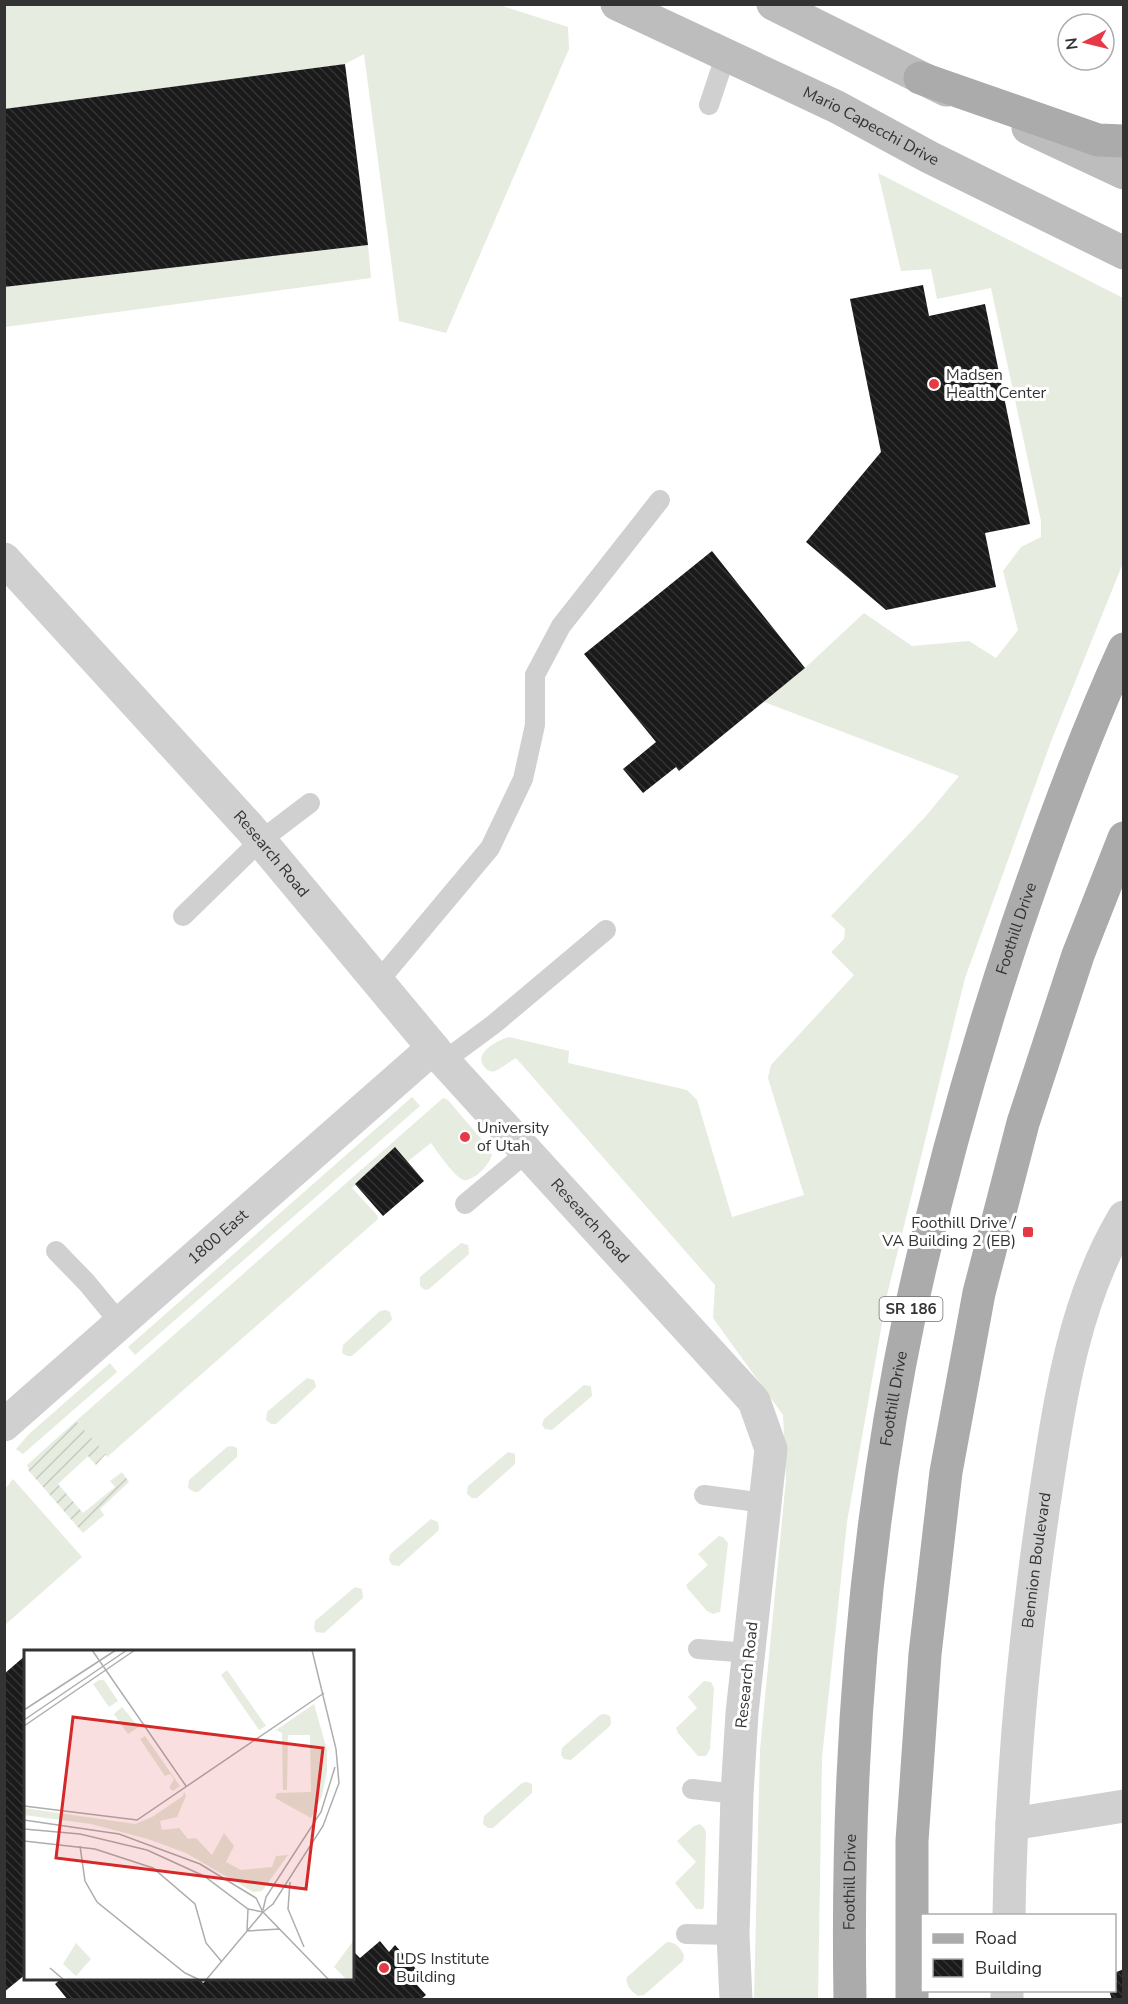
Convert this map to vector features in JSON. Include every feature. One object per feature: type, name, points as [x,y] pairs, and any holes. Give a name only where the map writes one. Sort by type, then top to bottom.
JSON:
[{"type":"main road","name":"Mario Capecchi Drive","points":[[617,4],[837,107],[929,157],[1124,253]]},
{"type":"main road","points":[[772,4],[920,78],[1124,172]]},
{"type":"main road","points":[[920,78],[1098,140],[1124,141]]},
{"type":"main road","name":"Foothill Drive","points":[[850,2000],[852,1790],[861,1660],[874,1532],[910,1315],[935,1206],[964,1096],[998,984],[1040,859],[1095,712],[1124,650]]},
{"type":"main road","points":[[912,2000],[912,1841],[925,1654],[950,1449],[979,1293],[1023,1123],[1078,956],[1124,838]]},
{"type":"street","name":"Research Road","points":[[4,558],[260,841],[438,1055],[754,1401],[771,1449],[742,1713],[733,1935],[736,2000]]},
{"type":"street","name":"1800 East","points":[[4,1425],[120,1323],[438,1055]]},
{"type":"street","name":"Bennion Boulevard","points":[[1009,1914],[1019,1708],[1029,1608],[1055,1431],[1071,1347],[1089,1292],[1124,1217]]},
{"type":"street","points":[[1012,1824],[1124,1806]]},
{"type":"lane","points":[[709,105],[726,54]]},
{"type":"lane","points":[[377,983],[490,848],[523,778],[534,725],[535,675],[561,626],[660,500]]},
{"type":"lane","points":[[183,916],[260,841],[310,803]]},
{"type":"lane","points":[[438,1055],[494,1024],[606,930]]},
{"type":"lane","points":[[465,1204],[527,1152]]},
{"type":"lane","points":[[56,1251],[87,1283],[120,1323]]},
{"type":"lane","points":[[704,1495],[765,1503]]},
{"type":"lane","points":[[698,1649],[749,1653]]},
{"type":"lane","points":[[692,1789],[737,1794]]},
{"type":"lane","points":[[686,1934],[733,1935]]},
{"type":"shaded area","points":[[4,5],[499,5],[568,27],[569,49],[446,333],[399,321],[364,54],[345,64],[5,109]]},
{"type":"shaded area","points":[[878,173],[1123,298],[1123,563],[1052,739],[965,978],[887,1295],[847,1522],[822,1758],[818,1999],[754,1999],[760,1750],[786,1479],[783,1415],[713,1318],[715,1285],[516,1058],[492,1072],[484,1067],[481,1059],[490,1047],[509,1037],[569,1051],[568,1063],[687,1090],[697,1100],[732,1217],[804,1195],[768,1078],[771,1065],[854,975],[831,952],[844,939],[845,929],[831,916],[926,816],[959,776],[764,702],[805,668],[864,613],[912,646],[969,641],[996,658],[1018,630],[1003,571],[1021,547],[1041,537],[1041,521],[991,288],[937,299],[931,269],[901,271]]},
{"type":"shaded area","points":[[368,245],[371,278],[5,327],[4,287]]},
{"type":"shaded area","points":[[412,1097],[420,1106],[135,1355],[128,1347]]},
{"type":"shaded area","points":[[443,1098],[448,1100],[488,1147],[492,1155],[482,1170],[477,1175],[464,1180],[446,1164],[431,1143],[407,1162],[395,1148],[352,1188],[377,1215],[378,1219],[107,1457],[76,1421]]},
{"type":"shaded area","points":[[461,1243],[468,1245],[469,1254],[429,1289],[425,1290],[420,1286],[420,1277]]},
{"type":"shaded area","points":[[380,1311],[390,1312],[392,1319],[390,1322],[352,1356],[342,1353],[343,1345]]},
{"type":"shaded area","points":[[110,1363],[117,1372],[23,1454],[16,1449],[29,1434]]},
{"type":"shaded area","points":[[307,1378],[314,1380],[316,1386],[314,1389],[276,1424],[271,1424],[266,1420],[267,1412]]},
{"type":"shaded area","points":[[584,1385],[591,1386],[592,1396],[552,1430],[545,1429],[542,1425],[544,1419]]},
{"type":"shaded area","points":[[76,1421],[106,1454],[96,1465],[88,1456],[58,1484],[83,1513],[115,1487],[110,1481],[122,1472],[129,1482],[100,1509],[104,1515],[83,1533],[29,1471],[27,1465]]},
{"type":"shaded area","points":[[227,1447],[237,1448],[237,1457],[198,1492],[188,1488],[189,1480]]},
{"type":"shaded area","points":[[508,1452],[515,1454],[515,1464],[477,1498],[472,1498],[467,1494],[468,1486]]},
{"type":"shaded area","points":[[13,1479],[82,1557],[5,1625],[5,1489]]},
{"type":"shaded area","points":[[431,1519],[438,1522],[438,1531],[399,1566],[392,1565],[389,1560],[390,1554]]},
{"type":"shaded area","points":[[719,1536],[728,1543],[720,1612],[713,1614],[707,1611],[686,1585],[708,1565],[698,1554]]},
{"type":"shaded area","points":[[355,1587],[362,1589],[363,1598],[324,1633],[316,1632],[315,1621]]},
{"type":"shaded area","points":[[704,1681],[711,1682],[714,1688],[710,1749],[706,1756],[698,1756],[676,1728],[697,1708],[688,1697]]},
{"type":"shaded area","points":[[600,1715],[610,1716],[610,1726],[571,1760],[564,1759],[561,1755],[562,1748]]},
{"type":"shaded area","points":[[522,1783],[532,1784],[532,1793],[493,1828],[488,1828],[483,1824],[484,1816]]},
{"type":"shaded area","points":[[700,1824],[706,1833],[704,1906],[703,1909],[696,1909],[675,1883],[696,1862],[677,1841],[694,1826]]},
{"type":"shaded area","points":[[667,1942],[679,1948],[684,1955],[683,1961],[644,1995],[638,1996],[629,1988],[627,1977]]},
{"type":"building","points":[[345,64],[368,245],[4,287],[4,109]]},
{"type":"building","name":"Madsen Health Center","points":[[923,285],[929,316],[985,304],[1030,524],[985,533],[996,587],[886,610],[806,542],[881,452],[850,299]]},
{"type":"building","points":[[712,551],[805,668],[679,771],[676,767],[643,793],[623,769],[656,742],[584,654]]},
{"type":"building","points":[[395,1147],[424,1181],[383,1216],[355,1184]]},
{"type":"building","points":[[24,1657],[24,1976],[4,1992],[4,1674]]},
{"type":"building","name":"LDS Institute Building","points":[[380,1941],[389,1952],[395,1945],[424,1978],[417,1985],[426,1995],[420,2000],[68,2000],[55,1984],[60,1980],[201,1980],[203,1983],[207,1980],[354,1980],[354,1952],[360,1958]]},
{"type":"building","points":[[1124,1969],[1124,2000],[1112,2000],[1110,1992],[1116,1992],[1116,1972]]},
{"type":"place","name":"Madsen Health Center","points":[[934,384]]},
{"type":"place","name":"University of Utah","points":[[465,1137]]},
{"type":"place","name":"Foothill Drive / VA Building 2 (EB)","points":[[1028,1232]]},
{"type":"place","name":"LDS Institute Building","points":[[384,1968]]}]
